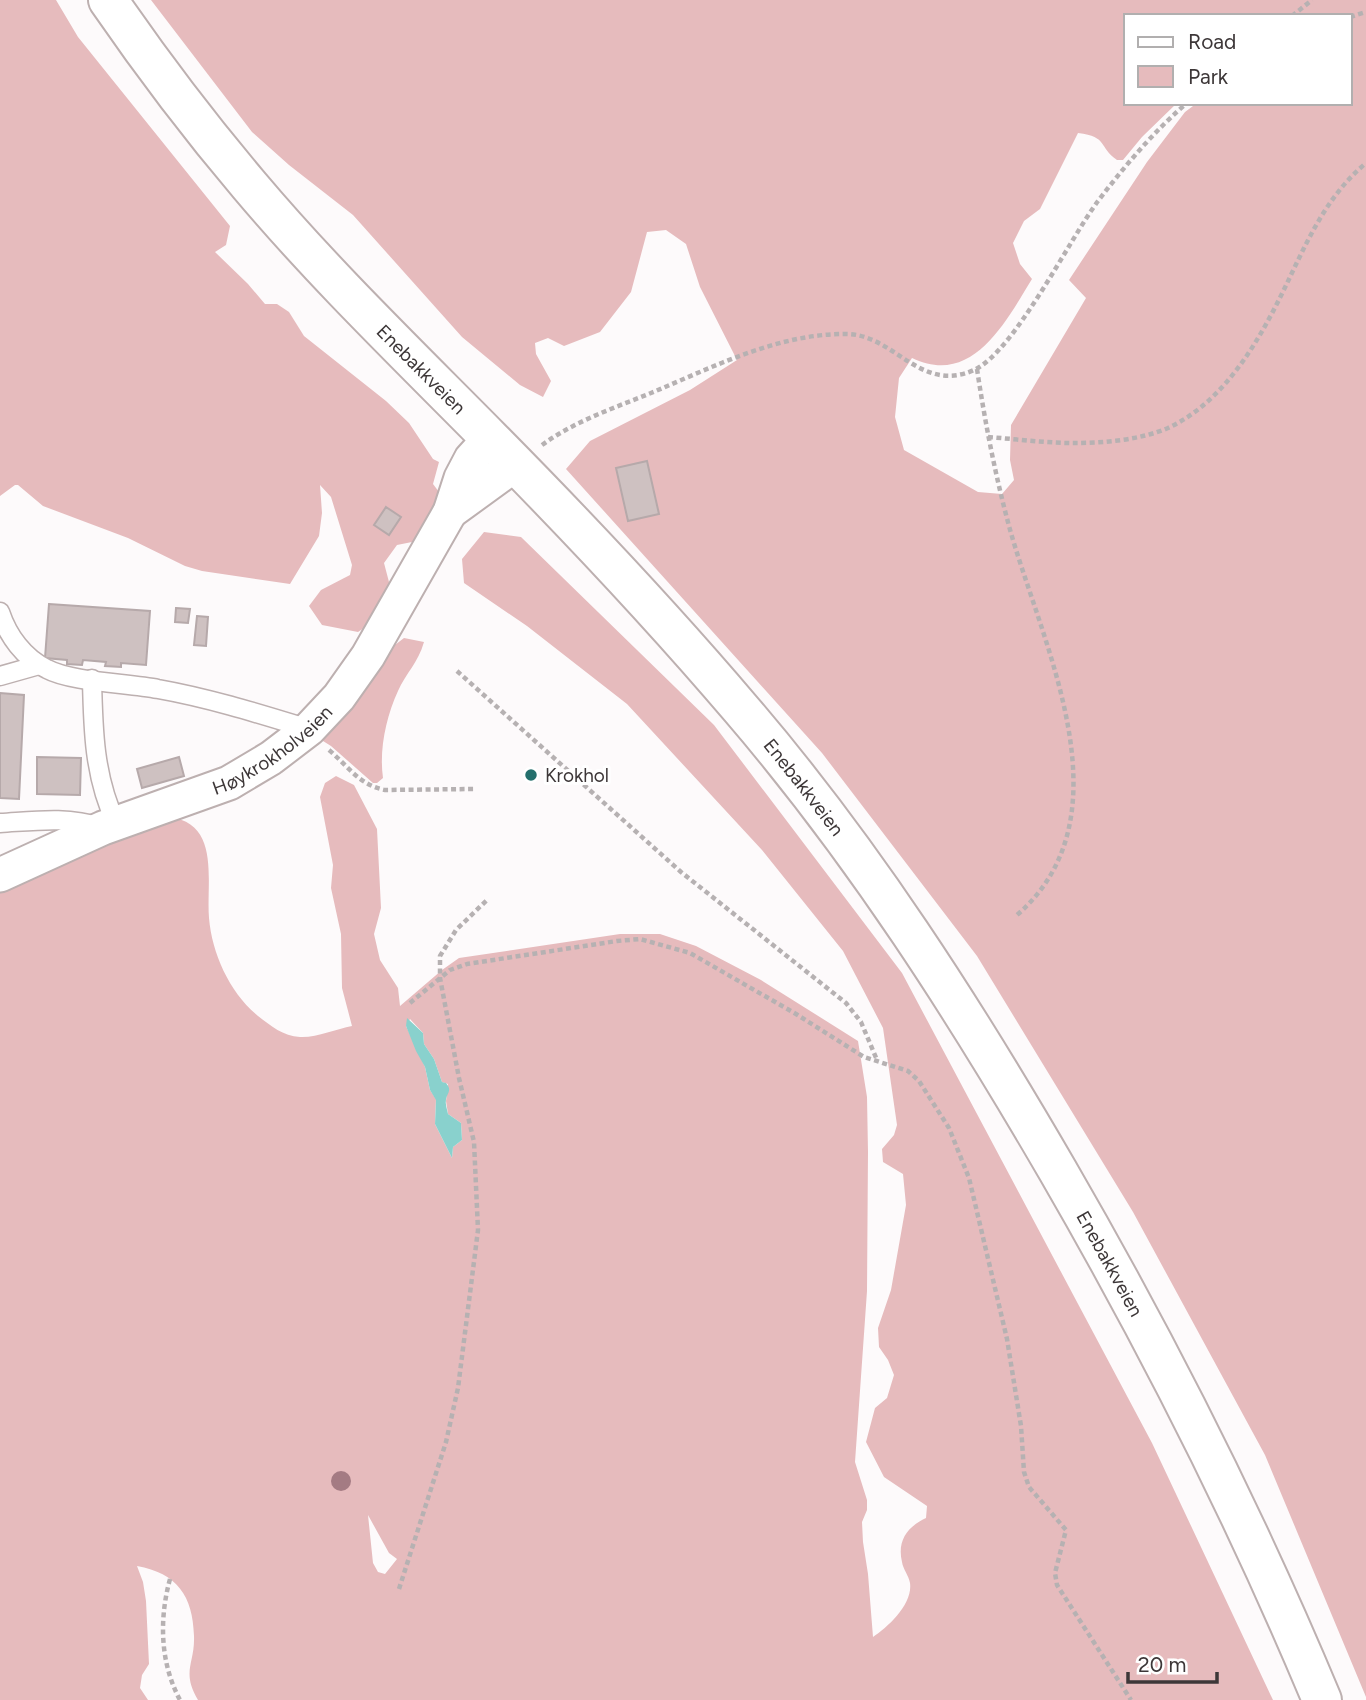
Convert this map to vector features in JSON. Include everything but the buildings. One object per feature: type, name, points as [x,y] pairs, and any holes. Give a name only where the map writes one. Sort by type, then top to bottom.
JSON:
[{"type":"main road","name":"Enebakkveien","points":[[108,0],[188,111],[252,189],[346,294],[503,451],[659,615],[783,760],[872,878],[968,1020],[1070,1192],[1157,1348],[1234,1502],[1322,1700]]},
{"type":"street","name":"Høykrokholveien","points":[[0,875],[110,825],[229,783],[271,758],[305,732],[339,696],[368,656],[450,512],[461,478],[471,459],[503,451]]},
{"type":"lane","points":[[0,612],[10,635],[26,654],[39,665],[56,673],[163,690],[305,732]]},
{"type":"lane","points":[[0,676],[39,665]]},
{"type":"lane","points":[[0,823],[56,819],[110,825],[93,739],[92,679]]},
{"type":"path","points":[[1294,14],[1312,0]]},
{"type":"path","points":[[503,451],[557,435],[586,419],[755,351],[797,340],[849,334],[864,337],[929,374],[955,376],[977,369],[996,354],[1013,333],[1098,202],[1165,121],[1185,105]]},
{"type":"path","points":[[988,437],[1073,443],[1108,441],[1147,435],[1168,428],[1189,416],[1221,386],[1255,344],[1315,223],[1334,195],[1366,163]]},
{"type":"path","points":[[977,369],[988,437],[1009,525],[1052,658],[1069,728],[1075,779],[1065,843],[1053,871],[1034,901],[1017,915]]},
{"type":"path","points":[[457,671],[681,872],[846,1003],[861,1022],[877,1061]]},
{"type":"path","points":[[305,732],[331,751],[356,778],[372,788],[474,789]]},
{"type":"path","points":[[399,1589],[446,1442],[466,1339],[478,1230],[474,1142],[458,1077],[440,978],[440,957],[456,930],[488,900]]},
{"type":"path","points":[[410,1003],[450,970],[467,964],[640,939],[691,953],[864,1057],[908,1071],[919,1081],[948,1128],[969,1178],[1007,1339],[1021,1426],[1024,1472],[1029,1487],[1066,1530],[1055,1573],[1057,1585],[1130,1700]]},
{"type":"path","points":[[170,1579],[163,1611],[163,1634],[171,1683],[180,1700]]},
{"type":"green space","points":[[0,0],[56,0],[78,37],[230,226],[226,245],[215,252],[265,304],[277,304],[289,312],[304,336],[386,401],[409,423],[433,459],[439,462],[433,484],[439,492],[417,541],[397,545],[384,563],[389,582],[394,589],[373,622],[358,632],[322,625],[309,606],[321,590],[350,575],[352,565],[331,497],[320,485],[322,513],[319,536],[290,584],[185,566],[128,538],[43,506],[18,485],[0,496]]},
{"type":"green space","points":[[151,0],[1366,0],[1366,1697],[1265,1455],[1133,1212],[977,956],[822,753],[566,469],[590,441],[690,390],[737,360],[700,287],[686,244],[666,230],[647,232],[631,292],[600,332],[564,346],[548,338],[535,343],[536,354],[551,381],[543,397],[520,385],[462,337],[353,215],[252,132]],"holes":[[[1124,14],[1352,14],[1352,105],[1194,105],[1185,112],[1147,162],[1069,280],[1086,298],[1011,425],[1010,460],[1014,480],[1002,494],[978,492],[904,450],[895,417],[899,378],[912,358],[933,365],[952,364],[969,357],[998,331],[1032,279],[1020,264],[1013,243],[1024,221],[1040,209],[1078,133],[1094,137],[1117,160],[1123,160],[1175,105],[1124,105]]]},
{"type":"green space","points":[[484,532],[521,537],[714,725],[902,973],[1152,1443],[1273,1700],[198,1700],[190,1682],[194,1636],[186,1598],[163,1574],[137,1566],[146,1601],[149,1664],[142,1675],[140,1688],[148,1700],[0,1700],[0,892],[169,817],[186,822],[197,830],[204,842],[209,872],[211,932],[218,959],[239,996],[258,1016],[288,1035],[313,1036],[352,1026],[342,988],[341,934],[331,888],[333,865],[320,797],[325,783],[336,776],[354,785],[377,829],[381,908],[374,934],[380,960],[398,988],[400,1006],[459,958],[620,934],[660,934],[696,946],[761,980],[858,1041],[867,1097],[868,1152],[867,1291],[855,1462],[867,1500],[867,1510],[862,1522],[873,1637],[892,1621],[908,1599],[910,1583],[903,1565],[902,1541],[909,1530],[926,1518],[927,1506],[884,1477],[866,1442],[875,1408],[887,1398],[894,1375],[879,1347],[878,1328],[891,1290],[906,1205],[903,1174],[883,1162],[882,1149],[894,1135],[897,1125],[883,1028],[843,951],[762,850],[627,704],[527,626],[464,583],[462,559]],"holes":[[[410,1019],[423,1033],[424,1044],[434,1059],[442,1082],[448,1084],[448,1114],[461,1123],[462,1140],[453,1147],[452,1158],[435,1124],[436,1099],[430,1090],[425,1067],[406,1026]],[[368,1515],[389,1553],[397,1559],[385,1574],[378,1572],[373,1563]]]},
{"type":"green space","points":[[404,638],[424,642],[394,701],[383,745],[383,778],[373,783],[331,746],[315,736],[391,648]]},
{"type":"water","points":[[407,1018],[423,1033],[424,1044],[434,1059],[442,1082],[449,1087],[446,1101],[448,1114],[461,1123],[462,1140],[453,1147],[452,1158],[435,1124],[436,1100],[430,1090],[425,1067],[406,1026]]},
{"type":"place","name":"Krokhol","points":[[531,775]]}]
